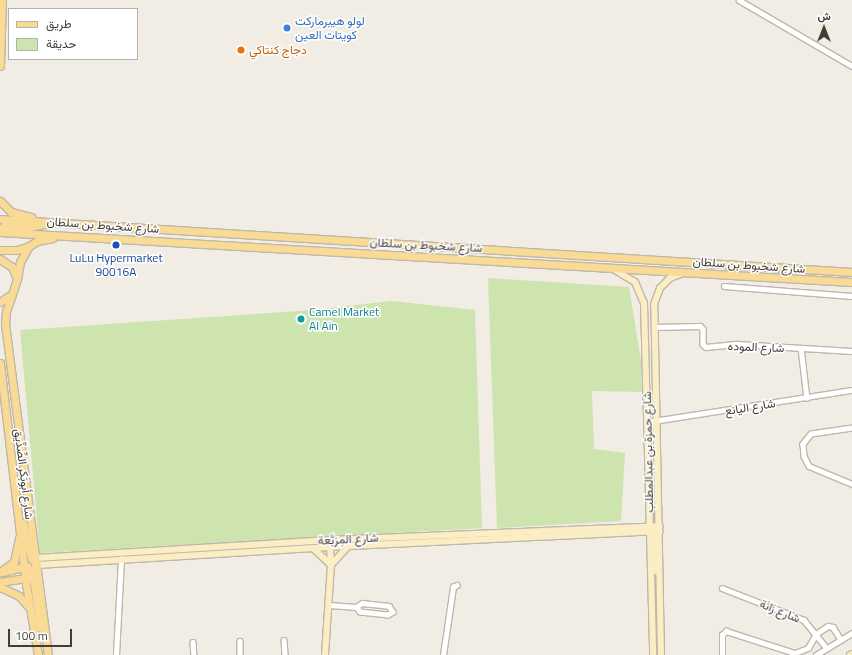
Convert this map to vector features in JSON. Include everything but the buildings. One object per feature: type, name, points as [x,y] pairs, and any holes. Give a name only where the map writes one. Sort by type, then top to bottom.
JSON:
[{"type":"main road","points":[[0,66],[2,0]]},
{"type":"main road","points":[[0,201],[11,212],[53,222]]},
{"type":"main road","name":"شارع شخبوط بن سلطان","points":[[0,219],[852,272]]},
{"type":"main road","points":[[2,232],[1,229],[4,226],[35,227],[53,222]]},
{"type":"main road","name":"شارع شخبوط بن سلطان","points":[[2,232],[852,282]]},
{"type":"main road","points":[[0,250],[17,250],[46,238],[111,241],[122,238]]},
{"type":"main road","name":"شارع أبوبَكر الصِّدِّيق","points":[[29,246],[20,262],[17,279],[6,311],[5,324],[48,655]]},
{"type":"main road","points":[[0,259],[12,267],[17,279]]},
{"type":"main road","points":[[0,302],[12,294]]},
{"type":"main road","name":"شارع أبوبَكر الصِّدِّيق","points":[[0,363],[25,567],[28,576],[30,610],[38,655]]},
{"type":"main road","points":[[20,517],[36,562],[28,576],[40,632],[46,645]]},
{"type":"main road","points":[[0,572],[14,562],[20,526]]},
{"type":"main road","points":[[0,572],[25,567],[36,562]]},
{"type":"main road","points":[[0,582],[28,576]]},
{"type":"main road","points":[[0,587],[20,596],[30,610]]},
{"type":"street","points":[[739,0],[852,66]]},
{"type":"street","name":"شارع حمزة بن عبدالمطلب","points":[[609,268],[630,277],[642,296],[655,529]]},
{"type":"street","name":"شارع حمزة بن عبدالمطلب","points":[[653,655],[656,421],[654,304],[660,288],[670,278],[687,272]]},
{"type":"street","points":[[724,286],[852,296]]},
{"type":"street","name":"شارع الموده","points":[[654,327],[700,326],[703,329],[704,344],[706,347],[737,344],[852,351]]},
{"type":"street","points":[[801,348],[807,398]]},
{"type":"street","name":"شارع اليانع","points":[[648,422],[852,390]]},
{"type":"street","points":[[852,428],[811,434],[803,444],[804,456],[809,466],[852,484]]},
{"type":"street","points":[[655,529],[660,589],[661,655]]},
{"type":"street","name":"شارع المِرَبَّعة","points":[[36,562],[332,540],[655,529]]},
{"type":"street","name":"شارع المِرَبَّعة","points":[[36,562],[121,559],[655,529]]},
{"type":"street","points":[[325,655],[332,540]]},
{"type":"street","points":[[331,565],[348,546]]},
{"type":"street","points":[[313,548],[323,555],[331,565]]},
{"type":"street","points":[[116,655],[121,559]]},
{"type":"street","points":[[443,655],[453,587],[457,585]]},
{"type":"street","name":"شارع زَانَة","points":[[722,588],[804,620],[827,648]]},
{"type":"street","points":[[329,604],[356,607],[362,603],[389,606],[393,611],[388,615],[361,613],[356,607]]},
{"type":"street","points":[[722,655],[722,635],[726,631],[794,653],[808,648],[816,634],[830,625],[841,640]]},
{"type":"street","points":[[816,655],[852,633]]},
{"type":"street","points":[[284,640],[285,655]]},
{"type":"street","points":[[240,641],[240,655]]},
{"type":"street","points":[[193,642],[194,655]]},
{"type":"green space","points":[[488,278],[629,287],[641,361],[642,392],[592,391],[594,449],[625,453],[621,521],[497,528]]},
{"type":"green space","points":[[391,301],[475,310],[482,528],[40,553],[20,330],[313,310]]},
{"type":"place","name":"لولو هيبرماركت كويتات العين","points":[[287,28]]},
{"type":"place","name":"دجاج كنتاكي","points":[[241,50]]},
{"type":"place","name":"LuLu Hypermarket 90016A","points":[[116,245]]},
{"type":"place","name":"Camel Market Al Ain","points":[[301,319]]}]
